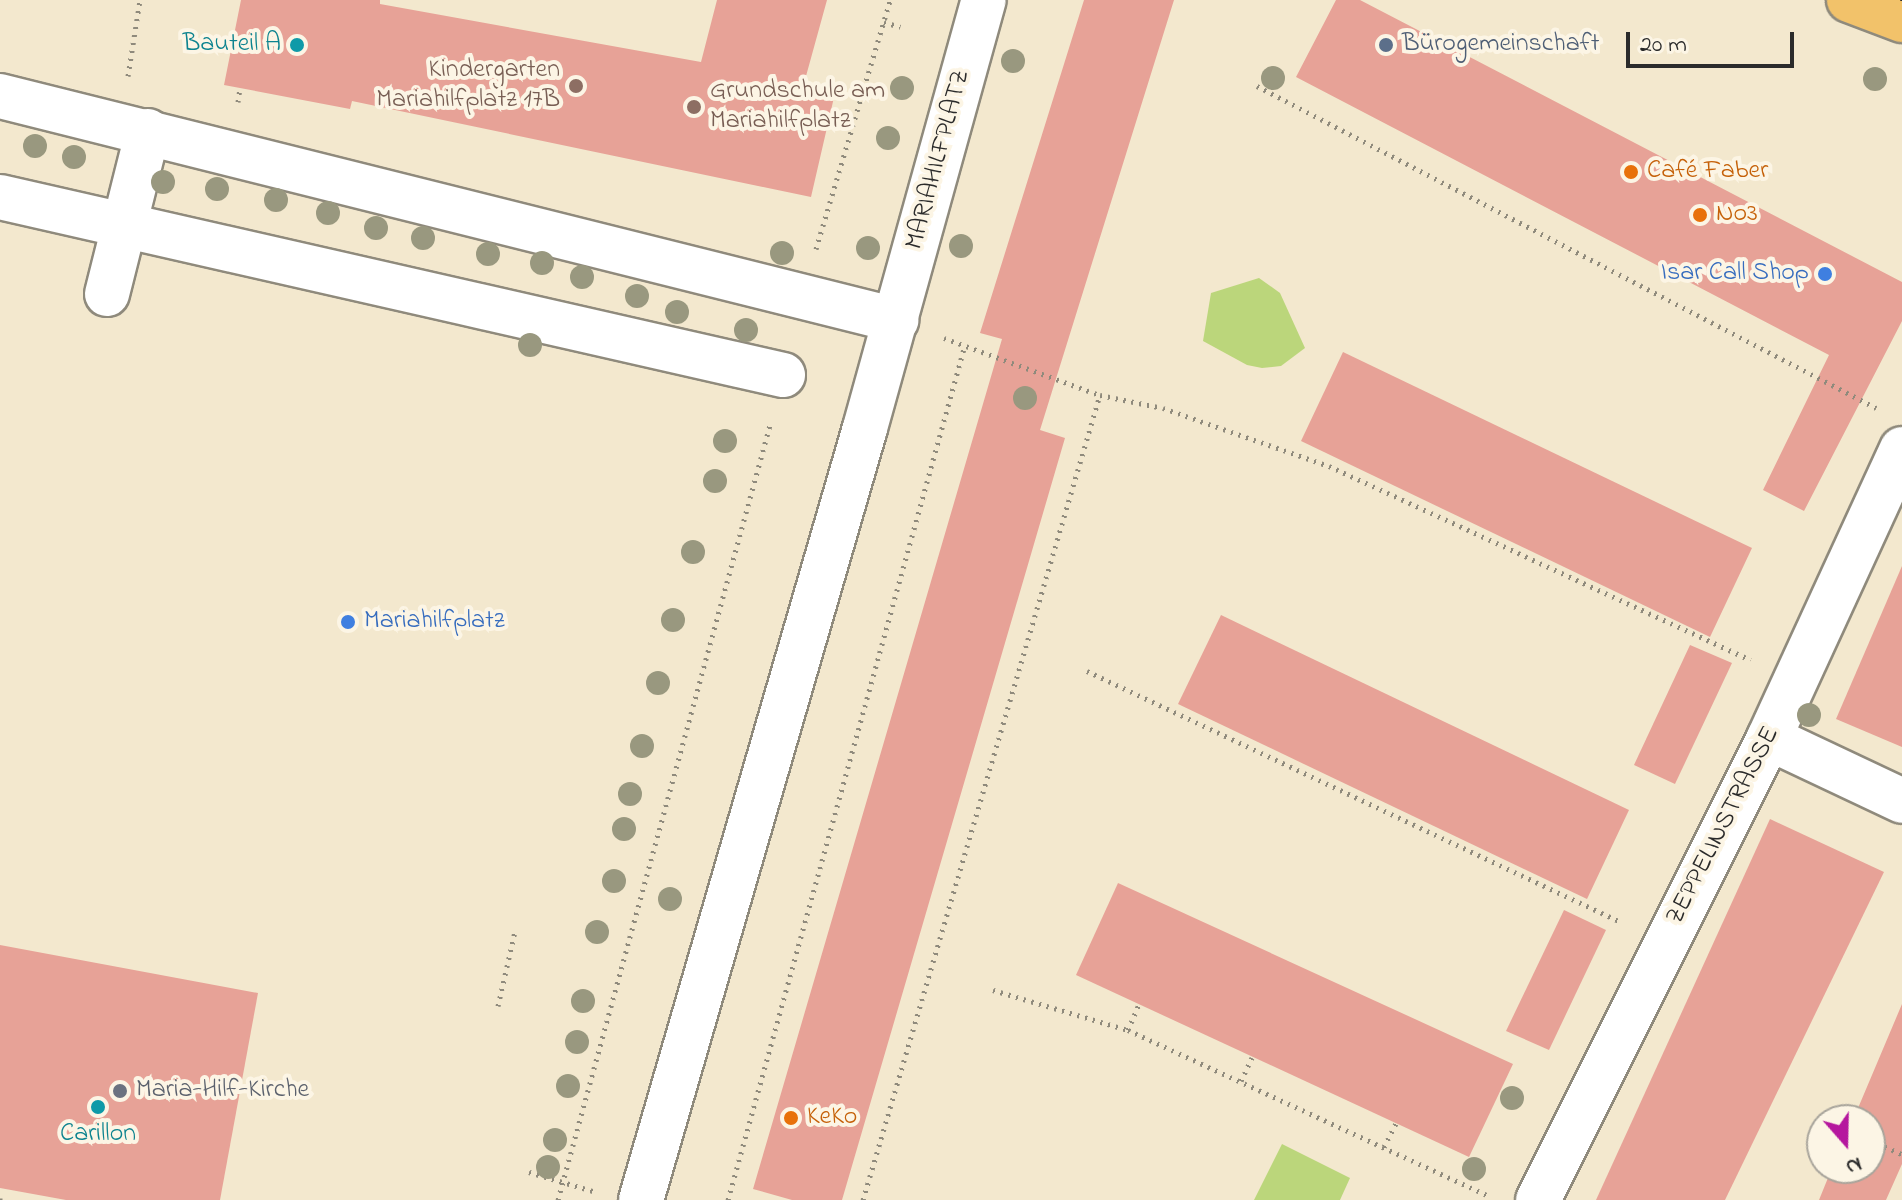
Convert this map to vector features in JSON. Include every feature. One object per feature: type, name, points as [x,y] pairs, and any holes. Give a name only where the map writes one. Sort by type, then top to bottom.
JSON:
[{"type":"main road","points":[[1849,0],[1902,20]]},
{"type":"street","name":"MARIAHILFPLATZ","points":[[624,1198],[896,320],[984,0]]},
{"type":"street","points":[[0,96],[896,320]]},
{"type":"street","points":[[107,294],[123,227],[134,128]]},
{"type":"street","points":[[0,197],[783,375]]},
{"type":"street","name":"ZEPPELINSTRASSE","points":[[1538,1200],[1769,738],[1895,432]]},
{"type":"street","points":[[1769,738],[1902,801]]},
{"type":"path","points":[[134,128],[140,0]]},
{"type":"path","points":[[802,296],[890,0]]},
{"type":"path","points":[[884,22],[900,27]]},
{"type":"path","points":[[1257,86],[1895,432]]},
{"type":"path","points":[[896,320],[1100,395],[1163,408],[1329,466],[1795,680]]},
{"type":"path","points":[[728,1200],[965,345]]},
{"type":"path","points":[[558,1200],[783,375]]},
{"type":"path","points":[[863,1200],[1100,395]]},
{"type":"path","points":[[1087,671],[1665,943]]},
{"type":"path","points":[[498,1006],[515,931]]},
{"type":"path","points":[[993,990],[1128,1030],[1499,1200]]},
{"type":"path","points":[[1128,1030],[1139,1004]]},
{"type":"path","points":[[1241,1081],[1252,1057]]},
{"type":"path","points":[[1384,1147],[1396,1123]]},
{"type":"path","points":[[529,1172],[624,1198]]},
{"type":"green space","points":[[1259,278],[1280,293],[1305,348],[1281,366],[1262,368],[1247,365],[1203,341],[1211,293]]},
{"type":"green space","points":[[1282,1144],[1350,1178],[1340,1200],[1254,1200]]},
{"type":"building","points":[[241,0],[380,0],[380,4],[701,62],[717,0],[827,0],[803,87],[835,93],[811,197],[352,101],[350,109],[224,85]]},
{"type":"building","points":[[1084,0],[1174,0],[1040,430],[1065,438],[842,1200],[792,1200],[753,1189],[1002,339],[980,333]]},
{"type":"building","points":[[1336,0],[1360,0],[1902,282],[1902,321],[1804,511],[1763,490],[1829,355],[1296,77]]},
{"type":"building","points":[[1343,352],[1752,548],[1710,637],[1301,441]]},
{"type":"building","points":[[1902,566],[1902,747],[1836,719]]},
{"type":"building","points":[[1221,615],[1629,810],[1587,899],[1178,704]]},
{"type":"building","points":[[1690,645],[1732,663],[1675,784],[1634,765]]},
{"type":"building","points":[[1770,819],[1884,872],[1725,1200],[1596,1200]]},
{"type":"building","points":[[1118,883],[1513,1064],[1469,1157],[1076,975]]},
{"type":"building","points":[[1564,910],[1606,930],[1549,1050],[1506,1031]]},
{"type":"building","name":"Maria-Hilf-Kirche","points":[[0,945],[258,993],[220,1200],[66,1200],[0,1188]]},
{"type":"building","points":[[1902,1004],[1902,1164],[1886,1200],[1819,1200],[1826,1184],[1886,1184],[1886,1104],[1860,1104]]},
{"type":"place","name":"Bauteil A","points":[[297,45]]},
{"type":"place","name":"Bürogemeinschaft","points":[[1386,45]]},
{"type":"place","name":"Kindergarten Mariahilfplatz 17B","points":[[576,86]]},
{"type":"place","name":"Grundschule am Mariahilfplatz","points":[[694,107]]},
{"type":"place","name":"Café Faber","points":[[1631,172]]},
{"type":"place","name":"No3","points":[[1700,215]]},
{"type":"place","name":"Isar Call Shop","points":[[1825,274]]},
{"type":"place","name":"Mariahilfplatz","points":[[348,622]]},
{"type":"place","name":"Maria-Hilf-Kirche","points":[[120,1091]]},
{"type":"place","name":"Carillon","points":[[98,1107]]},
{"type":"place","name":"KeKo","points":[[791,1118]]}]
